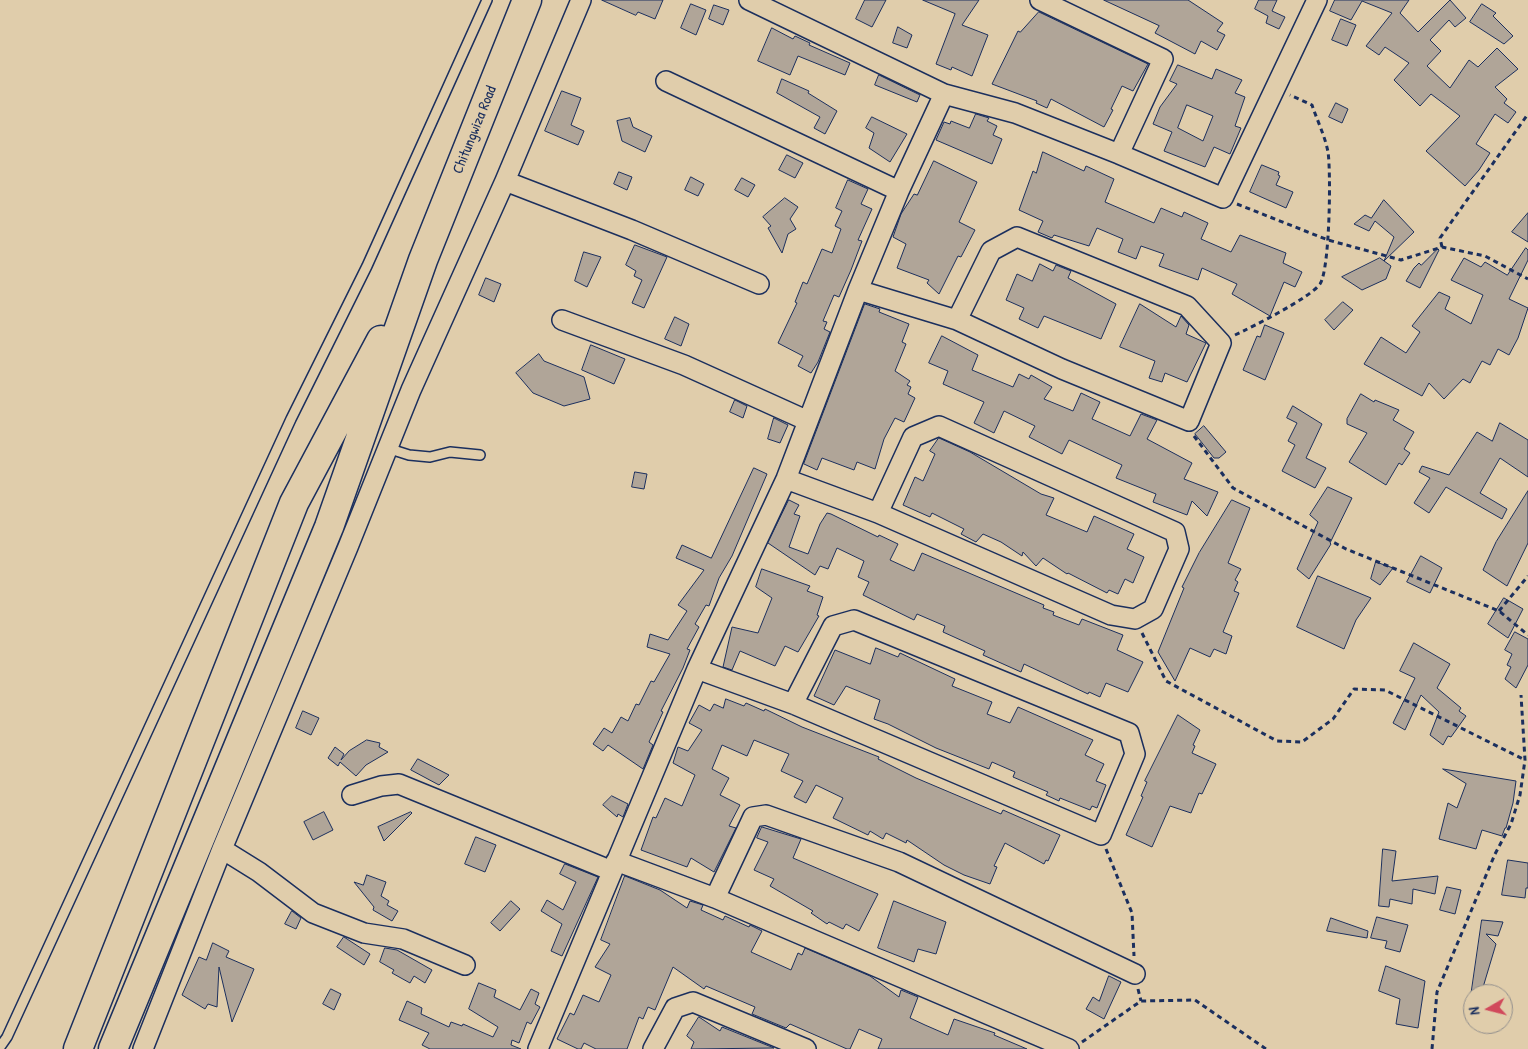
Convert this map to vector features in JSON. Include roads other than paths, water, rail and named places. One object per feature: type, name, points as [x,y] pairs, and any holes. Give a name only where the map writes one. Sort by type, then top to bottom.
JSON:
[{"type":"main road","name":"Chitungwiza Road","points":[[423,260],[527,0]]},
{"type":"main road","points":[[78,1049],[294,503],[423,260]]},
{"type":"main road","points":[[113,1049],[329,527],[423,260]]},
{"type":"street","points":[[143,1049],[222,849],[387,448],[505,180],[581,0]]},
{"type":"street","points":[[749,0],[944,94],[1015,113],[1223,198],[1276,88],[1310,3]]},
{"type":"street","points":[[1040,0],[1164,59],[1119,154]]},
{"type":"street","points":[[666,81],[899,191]]},
{"type":"street","points":[[538,1049],[697,669],[786,479],[858,290],[899,191],[944,94]]},
{"type":"street","points":[[505,180],[632,230],[759,284]]},
{"type":"street","points":[[858,290],[957,320],[1062,369],[1189,422],[1221,342],[1188,306],[1017,236],[991,250],[957,320]]},
{"type":"street","points":[[562,320],[684,364],[808,421]]},
{"type":"street","points":[[786,479],[878,513],[1111,615],[1135,619],[1154,610],[1179,550],[1175,532],[939,426],[914,437],[878,513]]},
{"type":"street","points":[[697,669],[793,704],[1101,835],[1135,754],[1129,734],[854,620],[833,626],[793,704]]},
{"type":"street","points":[[352,795],[381,786],[399,784],[614,866],[715,898],[1074,1046]]},
{"type":"street","points":[[715,898],[753,817],[766,815],[898,862],[1134,974]]},
{"type":"street","points":[[222,849],[259,872],[313,914],[364,933],[403,939],[465,965]]},
{"type":"street","points":[[653,1049],[675,1008],[693,1002],[806,1049]]},
{"type":"lane","points":[[0,1047],[7,1037],[33,983],[291,420],[367,266],[487,0]]},
{"type":"lane","points":[[387,448],[409,455],[430,457],[450,452],[480,455]]}]
